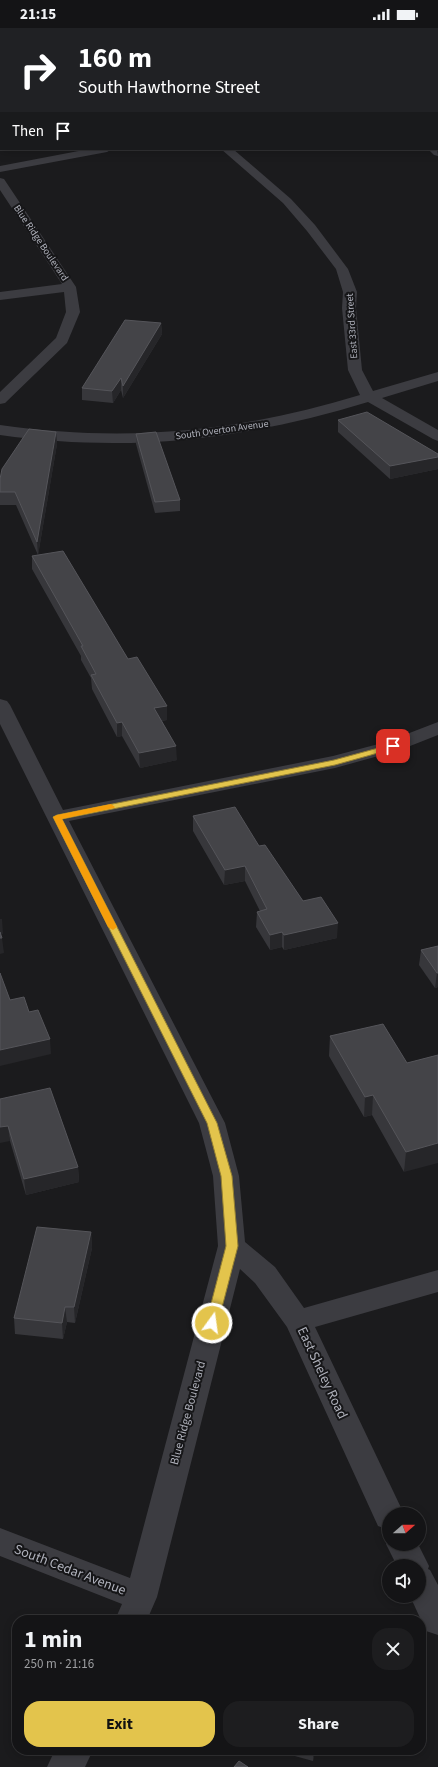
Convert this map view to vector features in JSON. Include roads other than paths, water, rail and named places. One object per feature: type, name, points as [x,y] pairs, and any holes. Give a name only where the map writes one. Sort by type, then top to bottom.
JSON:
[{"type":"street","points":[[0,169],[102,150]]},
{"type":"street","name":"East 33rd Street","points":[[227,150],[287,201],[311,228],[342,269],[350,292],[349,308],[355,370],[368,396]]},
{"type":"street","name":"Blue Ridge Boulevard","points":[[0,181],[11,206],[70,287],[73,312],[62,340],[0,400]]},
{"type":"street","points":[[0,296],[70,287]]},
{"type":"street","name":"South Overton Avenue","points":[[0,430],[60,437],[112,439],[154,439],[214,432],[271,423],[303,415],[438,376]]},
{"type":"street","points":[[368,396],[438,436]]},
{"type":"street","name":"Blue Ridge Boulevard","points":[[0,705],[212,1123],[226,1176],[232,1246],[136,1609]]},
{"type":"street","points":[[57,817],[335,762],[393,746],[438,728]]},
{"type":"street","name":"East Sheley Road","points":[[232,1246],[265,1275],[298,1322],[385,1507]]},
{"type":"street","points":[[298,1322],[438,1281]]},
{"type":"street","name":"South Cedar Avenue","points":[[0,1542],[136,1609]]},
{"type":"street","points":[[426,1595],[438,1620]]},
{"type":"street","points":[[64,1767],[72,1755]]}]
